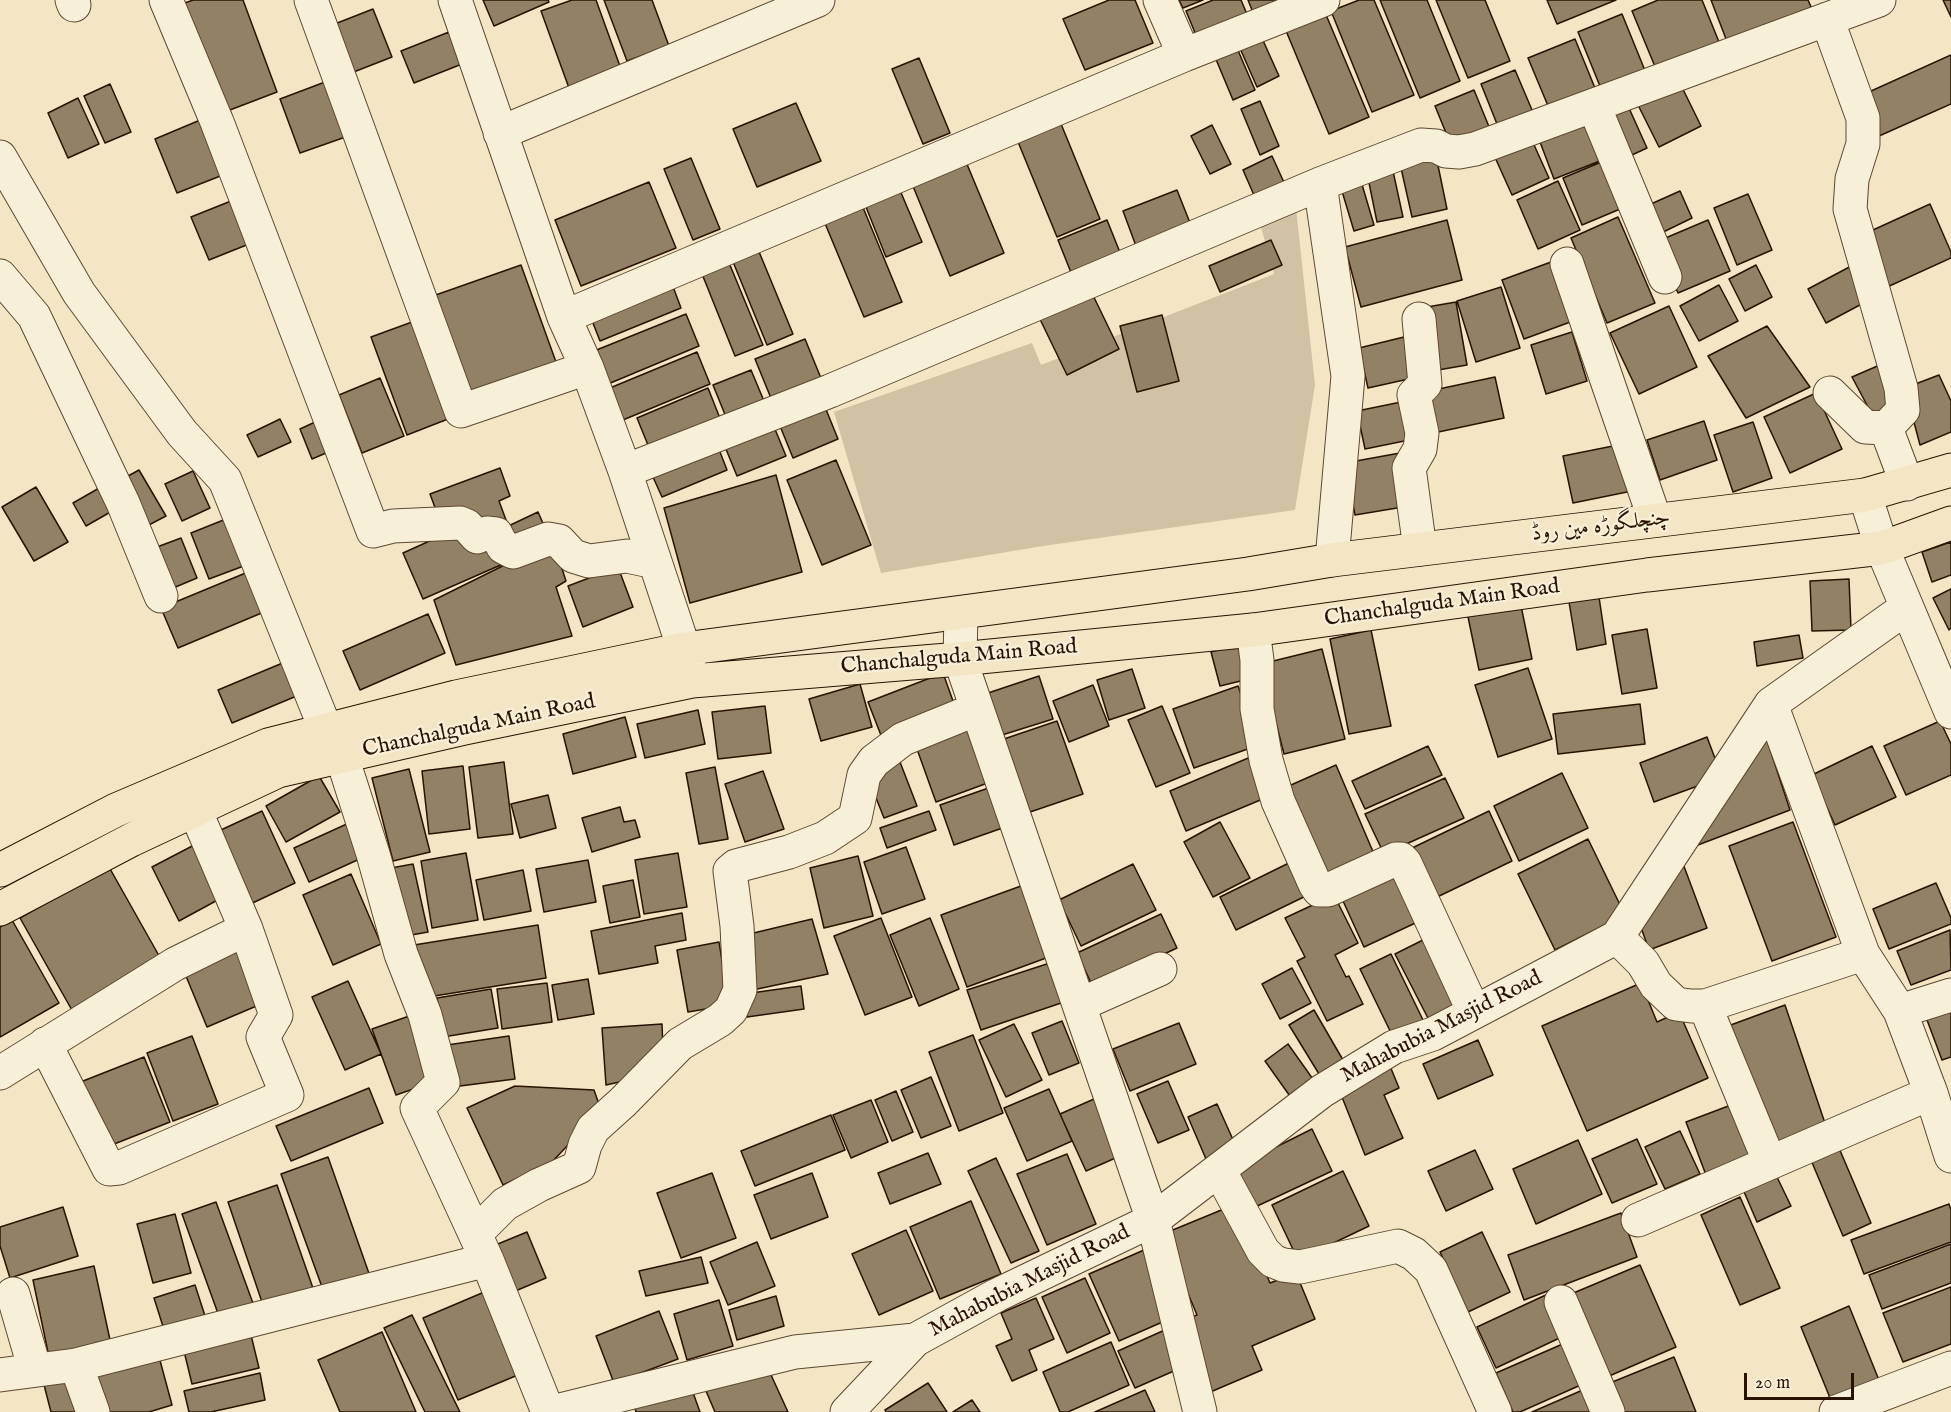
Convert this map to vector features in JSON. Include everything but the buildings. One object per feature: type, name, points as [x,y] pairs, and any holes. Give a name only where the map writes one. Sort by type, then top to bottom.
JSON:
[{"type":"main road","name":"چنچلگوڑہ مین روڈ","points":[[1248,574],[1332,560],[1865,495],[1951,470]]},
{"type":"main road","name":"Chanchalguda Main Road","points":[[0,870],[116,810],[268,745],[334,743],[465,728],[692,681],[960,659],[1253,630],[1647,575],[1882,548],[1951,523]]},
{"type":"main road","name":"Chanchalguda Main Road","points":[[0,909],[131,840],[334,743],[456,697],[684,649],[1248,574]]},
{"type":"street","points":[[166,0],[217,122],[373,531],[393,526],[460,523],[467,526],[477,537],[487,533],[496,534],[503,547],[513,552],[548,539],[559,542],[573,556],[589,561],[627,556],[655,562]]},
{"type":"street","points":[[311,0],[461,411],[587,368]]},
{"type":"street","points":[[455,0],[564,317],[587,368],[625,471],[684,649],[692,681]]},
{"type":"street","points":[[500,133],[818,0]]},
{"type":"street","points":[[1160,0],[1184,55]]},
{"type":"street","points":[[564,317],[1184,55],[1323,0]]},
{"type":"street","points":[[625,471],[830,391],[1004,315],[1320,184],[1421,145],[1459,152],[1475,149],[1880,0]]},
{"type":"street","points":[[1827,19],[1863,118],[1863,144],[1852,179],[1850,209],[1901,388],[1903,411],[1886,428],[1865,428],[1830,393]]},
{"type":"street","points":[[1594,106],[1665,277]]},
{"type":"street","points":[[0,157],[79,293],[182,433],[225,480],[334,743],[373,854],[401,954],[424,1015],[443,1082],[417,1108],[481,1247],[550,1412],[795,1352],[915,1340]]},
{"type":"street","points":[[1320,184],[1348,376],[1332,560]]},
{"type":"street","points":[[1567,264],[1655,520]]},
{"type":"street","points":[[0,276],[34,315],[123,503],[161,596]]},
{"type":"street","points":[[34,315],[79,293]]},
{"type":"street","points":[[1419,319],[1425,384],[1414,394],[1422,433],[1420,449],[1409,468],[1420,549]]},
{"type":"street","points":[[1886,428],[1907,484]]},
{"type":"street","points":[[1865,495],[1882,548],[1906,609],[1951,712]]},
{"type":"street","name":"Mahabubia Masjid Road","points":[[847,1412],[915,1340],[997,1295],[1153,1220],[1322,1091],[1394,1047],[1432,1034],[1617,937],[1771,704],[1906,609]]},
{"type":"street","points":[[961,613],[960,659],[1153,1220],[1200,1412]]},
{"type":"street","points":[[1253,630],[1257,660],[1257,709],[1266,760],[1278,801],[1315,884],[1319,890],[1328,890],[1396,859],[1401,859],[1405,863],[1474,1012]]},
{"type":"street","points":[[1771,704],[1863,954],[1900,1011],[1951,1156]]},
{"type":"street","points":[[0,1375],[76,1365],[481,1247],[505,1204],[579,1167],[585,1145],[593,1130],[680,1044],[720,1020],[731,1010],[740,990],[737,926],[730,871],[736,866],[789,852],[825,838],[855,818],[864,775],[874,761],[903,739],[977,709]]},
{"type":"street","points":[[45,1044],[109,1169],[119,1168],[287,1095],[263,1037],[276,1014],[246,929],[195,810]]},
{"type":"street","points":[[0,1072],[175,964],[246,929]]},
{"type":"street","points":[[1617,937],[1643,963],[1656,985],[1676,1004],[1705,1006],[1863,954]]},
{"type":"street","points":[[1079,1005],[1160,969]]},
{"type":"street","points":[[1900,1011],[1951,995]]},
{"type":"street","points":[[1705,1006],[1770,1163]]},
{"type":"street","points":[[1638,1220],[1930,1093]]},
{"type":"street","points":[[1219,1170],[1263,1251],[1273,1261],[1300,1268],[1398,1246],[1414,1254],[1431,1270],[1495,1412]]},
{"type":"street","points":[[13,1294],[35,1370]]},
{"type":"street","points":[[1561,1302],[1608,1412]]},
{"type":"street","points":[[76,1365],[93,1412]]},
{"type":"street","points":[[1836,1412],[1951,1368]]},
{"type":"shaded area","points":[[1296,208],[1315,385],[1295,510],[1043,546],[881,573],[834,412],[1032,343],[1041,365],[1274,274],[1259,220]]}]
